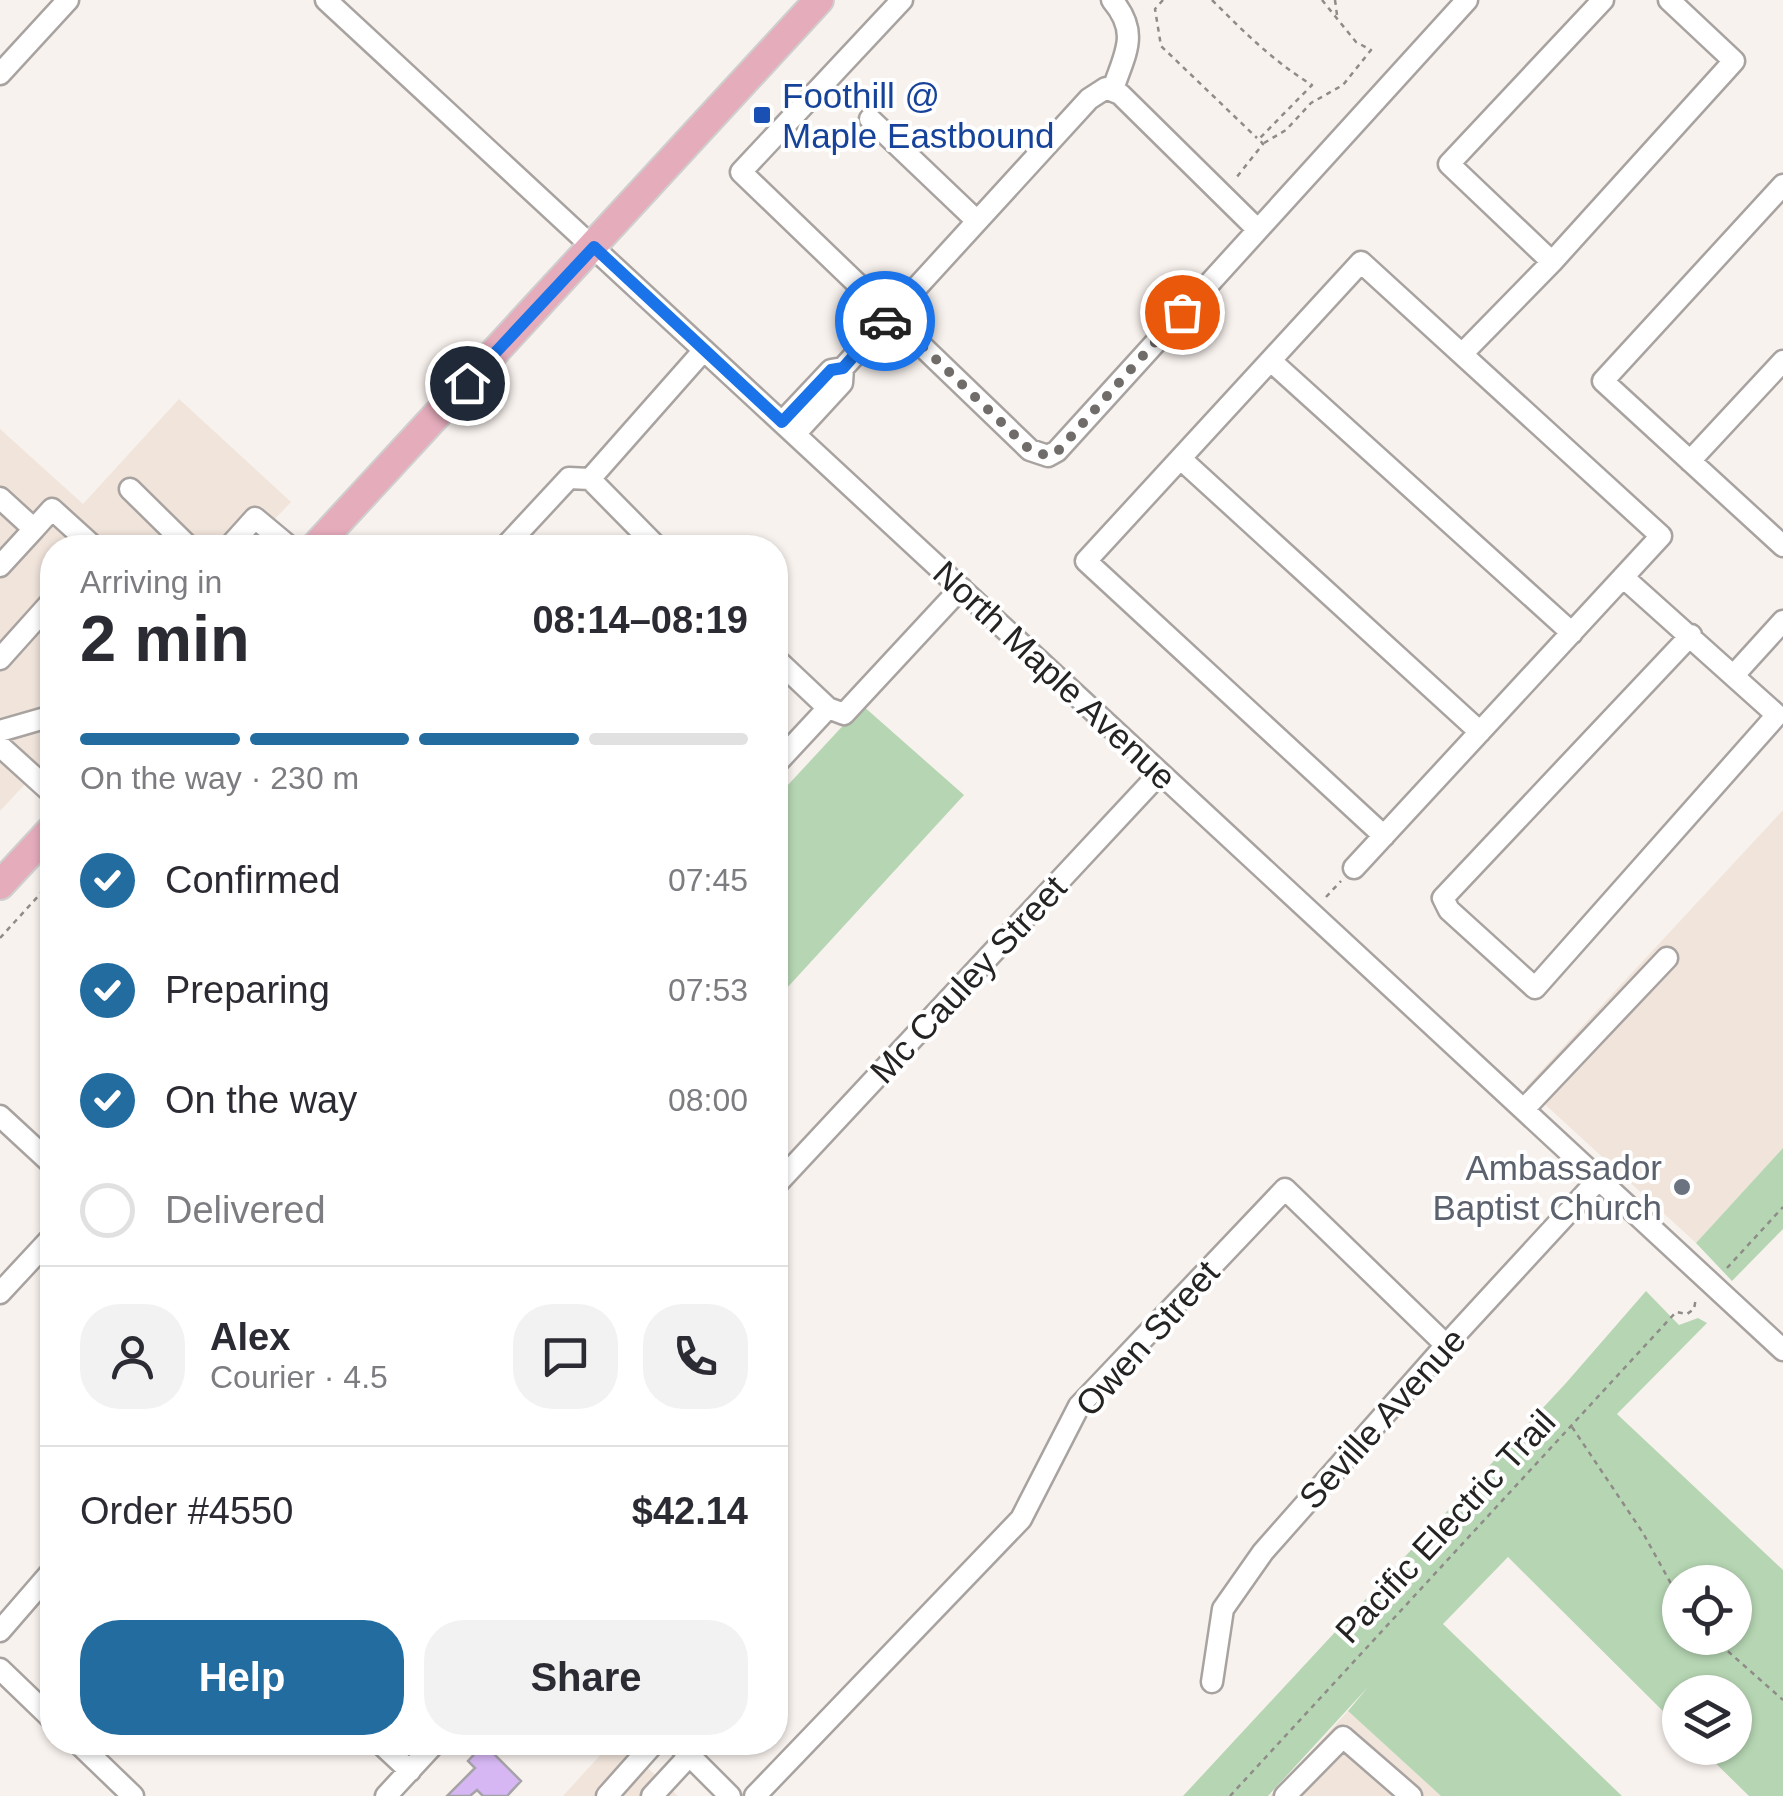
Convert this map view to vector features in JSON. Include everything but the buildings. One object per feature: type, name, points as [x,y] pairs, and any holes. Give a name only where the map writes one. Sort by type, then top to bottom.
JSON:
[{"type":"main road","points":[[326,535],[818,0]]},
{"type":"main road","points":[[0,885],[40,842]]},
{"type":"street","points":[[3,66],[68,0]]},
{"type":"street","name":"North Maple Avenue","points":[[326,0],[1783,1350]]},
{"type":"street","points":[[902,0],[741,172],[1030,450],[1048,456],[1058,451],[1468,0]]},
{"type":"street","points":[[1112,0],[1125,18],[1130,39],[1112,89]]},
{"type":"street","points":[[1552,262],[1449,164],[1602,0]]},
{"type":"street","points":[[1462,354],[1552,262],[1734,60],[1669,0]]},
{"type":"street","points":[[789,428],[818,397],[831,370],[843,368],[1089,99],[1106,88],[1112,89],[1258,229]]},
{"type":"street","points":[[870,119],[977,221]]},
{"type":"street","points":[[1782,542],[1603,381],[1783,186]]},
{"type":"street","points":[[1354,868],[1384,836],[1623,577],[1660,536],[1361,262],[1086,561],[1384,836]]},
{"type":"street","points":[[590,478],[704,350]]},
{"type":"street","points":[[1271,361],[1572,632]]},
{"type":"street","points":[[1690,461],[1783,361]]},
{"type":"street","points":[[1181,458],[1480,732]]},
{"type":"street","points":[[516,535],[569,478],[590,478],[645,535]]},
{"type":"street","points":[[130,490],[177,535]]},
{"type":"street","points":[[0,498],[34,529]]},
{"type":"street","points":[[0,566],[52,509],[81,535]]},
{"type":"street","points":[[240,535],[256,518],[276,535]]},
{"type":"street","points":[[1623,577],[1691,634],[1777,715],[1535,988],[1449,910],[1443,898],[1691,634]]},
{"type":"street","points":[[788,670],[828,708],[841,714],[850,711],[961,588]]},
{"type":"street","points":[[0,659],[40,620]]},
{"type":"street","points":[[1734,675],[1783,620]]},
{"type":"street","points":[[788,751],[828,708]]},
{"type":"street","points":[[0,731],[40,719]]},
{"type":"street","points":[[0,746],[40,782]]},
{"type":"street","name":"Mc Cauley Street","points":[[788,1172],[1160,773]]},
{"type":"street","points":[[1524,1109],[1666,958]]},
{"type":"street","points":[[0,1116],[40,1153]]},
{"type":"street","name":"Seville Avenue","points":[[1212,1682],[1224,1609],[1263,1552],[1446,1344],[1600,1179]]},
{"type":"street","name":"Owen Street","points":[[755,1796],[1021,1519],[1080,1406],[1284,1189],[1446,1344]]},
{"type":"street","points":[[0,1293],[40,1249]]},
{"type":"street","points":[[0,1630],[40,1585]]},
{"type":"street","points":[[0,1669],[40,1707]]},
{"type":"street","points":[[1285,1796],[1343,1738],[1411,1796]]},
{"type":"street","points":[[90,1755],[133,1796]]},
{"type":"street","points":[[393,1755],[410,1771]]},
{"type":"street","points":[[386,1796],[424,1755]]},
{"type":"street","points":[[607,1796],[643,1755]]},
{"type":"street","points":[[652,1796],[678,1755]]},
{"type":"street","points":[[688,1755],[730,1796]]},
{"type":"path","points":[[1163,0],[1155,9],[1161,46],[1263,144]]},
{"type":"path","points":[[1212,0],[1244,28],[1258,48],[1312,85],[1258,139]]},
{"type":"path","points":[[1222,194],[1263,144],[1286,130],[1311,103],[1343,85],[1372,50],[1356,42],[1322,0]]},
{"type":"path","points":[[1334,0],[1338,17]]},
{"type":"path","points":[[1322,902],[1354,868]]},
{"type":"path","points":[[0,938],[40,895]]},
{"type":"path","points":[[1723,1272],[1783,1207]]},
{"type":"path","name":"Pacific Electric Trail","points":[[1230,1796],[1676,1312],[1687,1314],[1694,1309],[1696,1298]]},
{"type":"path","points":[[1571,1427],[1662,1568]]},
{"type":"path","points":[[1732,1655],[1783,1700]]},
{"type":"shaded area","points":[[179,399],[291,502],[259,535],[40,535],[40,768],[0,811],[0,429],[83,504]]},
{"type":"shaded area","points":[[1783,810],[1783,1148],[1696,1243],[1526,1087]]},
{"type":"shaded area","points":[[1348,1711],[1441,1796],[1270,1796]]},
{"type":"shaded area","points":[[600,1755],[634,1755],[678,1796],[563,1796]]},
{"type":"green space","points":[[862,705],[964,795],[788,987],[788,785]]},
{"type":"green space","points":[[1783,1148],[1783,1229],[1732,1281],[1696,1243]]},
{"type":"green space","points":[[1646,1291],[1679,1325],[1698,1318],[1707,1323],[1617,1414],[1783,1570],[1783,1796],[1749,1796],[1717,1765],[1752,1765],[1752,1675],[1662,1675],[1662,1710],[1508,1557],[1443,1624],[1622,1796],[1441,1796],[1348,1711],[1368,1687],[1268,1796],[1183,1796],[1566,1383]]},
{"type":"way so far","points":[[885,321],[890,315],[1030,450],[1048,456],[1058,451],[1182,312]]},
{"type":"place","name":"Foothill @ Maple Eastbound","points":[[762,115]]},
{"type":"place","name":"Ambassador Baptist Church","points":[[1682,1187]]},
{"type":"route","points":[[467,383],[594,247],[782,422],[831,370],[843,368],[885,321]]}]
